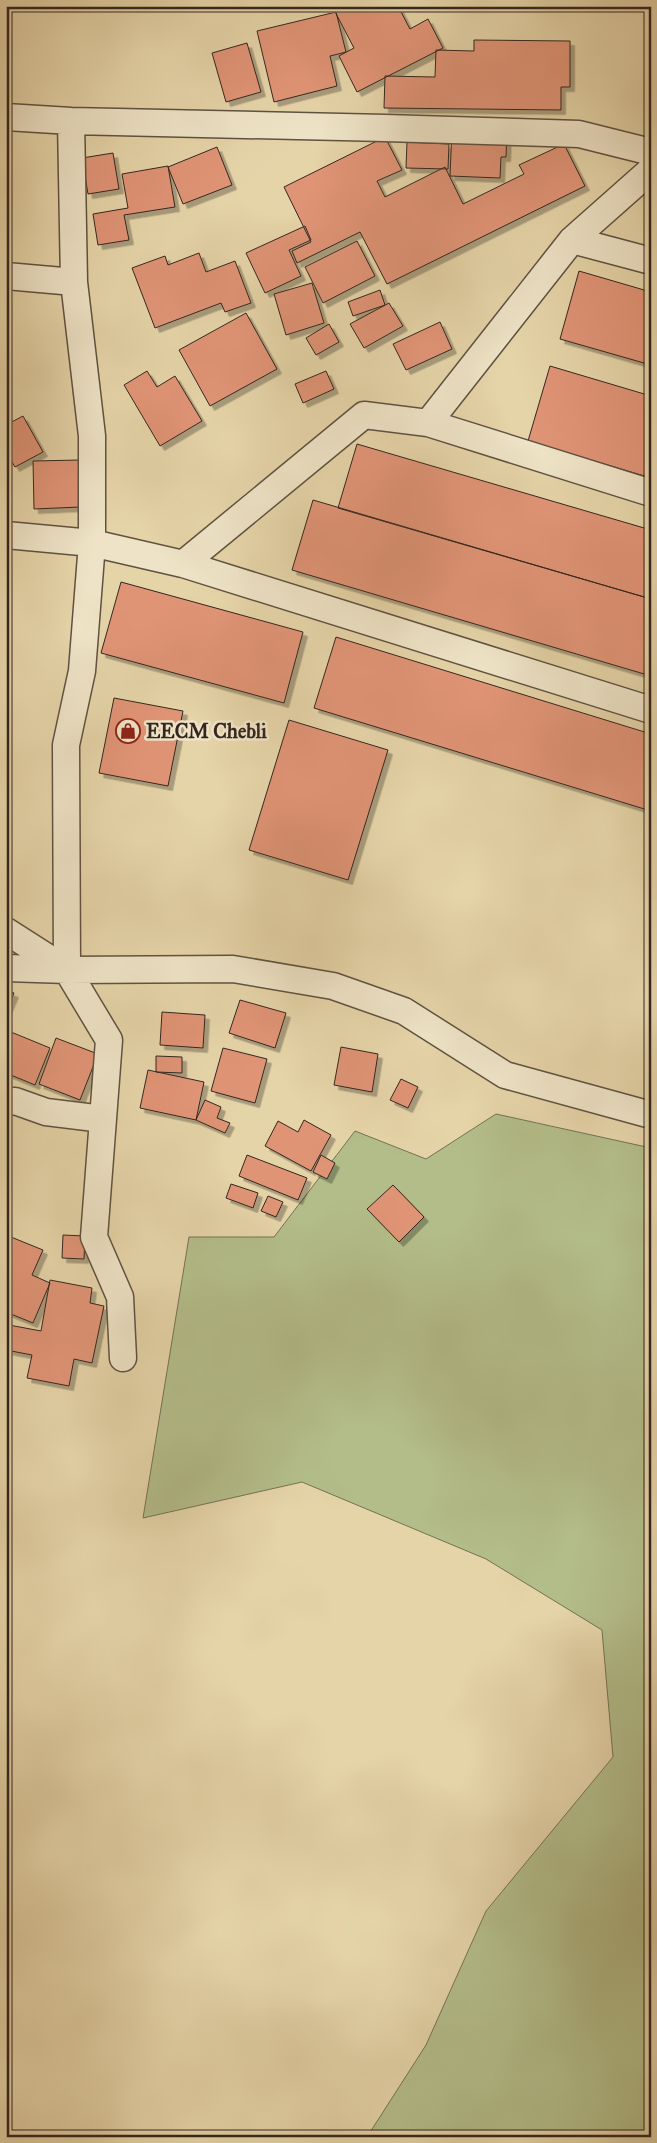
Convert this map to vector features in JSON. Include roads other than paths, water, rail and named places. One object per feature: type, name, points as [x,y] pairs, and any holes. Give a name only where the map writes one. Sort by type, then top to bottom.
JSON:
[{"type":"street","points":[[6,117],[72,121],[579,134],[651,152]]},
{"type":"street","points":[[67,970],[66,745],[82,671],[92,543],[92,436],[74,282],[72,121]]},
{"type":"street","points":[[428,422],[572,240],[651,170]]},
{"type":"street","points":[[572,240],[651,261]]},
{"type":"street","points":[[6,276],[74,282]]},
{"type":"street","points":[[183,564],[364,415],[428,422],[651,493]]},
{"type":"street","points":[[6,535],[92,543],[183,564],[651,710]]},
{"type":"street","points":[[6,931],[67,970],[109,1040],[94,1237],[120,1297],[123,1358]]},
{"type":"street","points":[[6,968],[67,970],[233,968],[333,986],[404,1011],[505,1075],[651,1115]]},
{"type":"street","points":[[6,1102],[15,1101],[46,1112],[103,1119]]},
{"type":"place","name":"EECM Chebli","points":[[128,731]]}]
